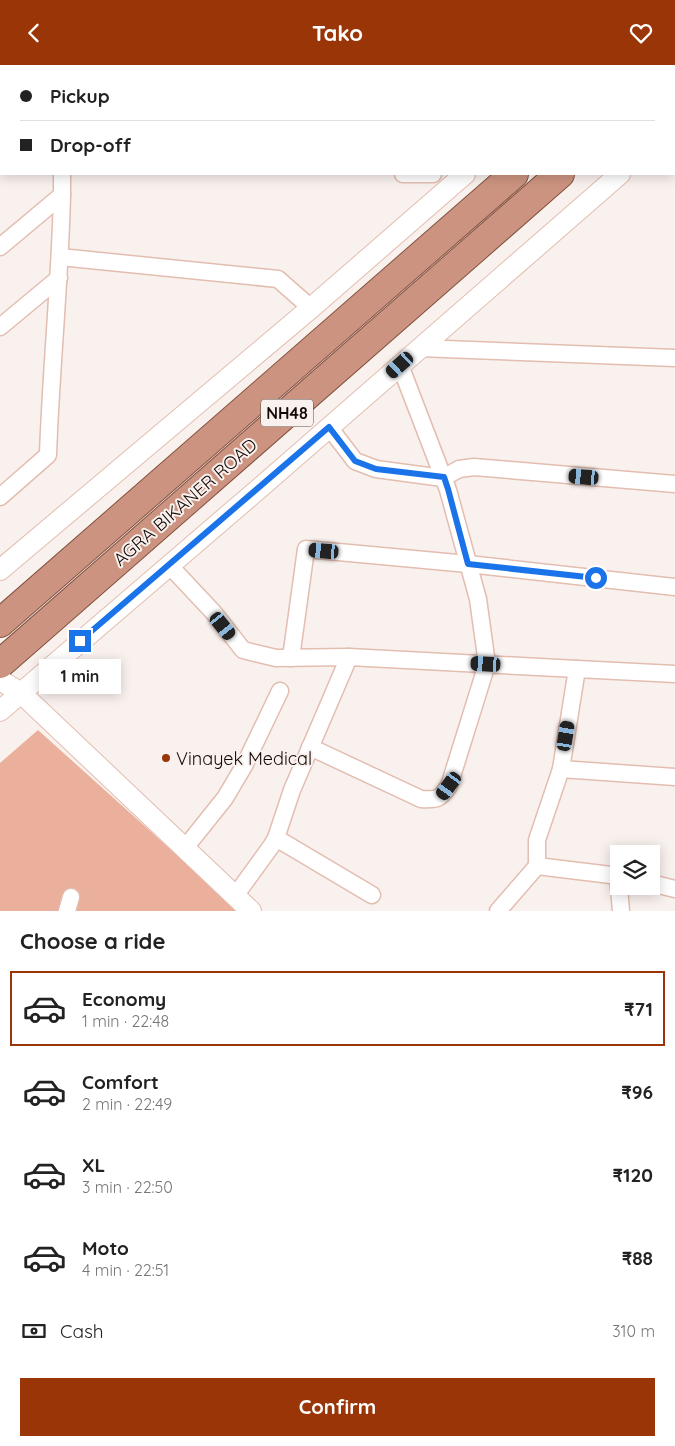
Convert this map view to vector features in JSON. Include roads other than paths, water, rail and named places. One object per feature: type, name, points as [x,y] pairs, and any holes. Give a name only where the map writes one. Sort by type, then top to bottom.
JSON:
[{"type":"highway","name":"NH48","points":[[0,623],[513,175]]},
{"type":"highway","name":"AGRA BIKANER ROAD","points":[[7,658],[559,175]]},
{"type":"street","points":[[0,497],[48,455],[50,395],[59,278],[62,175]]},
{"type":"street","points":[[0,570],[311,308],[465,175]]},
{"type":"street","points":[[0,711],[619,175]]},
{"type":"street","points":[[0,247],[62,195]]},
{"type":"street","points":[[60,257],[278,279],[311,308]]},
{"type":"street","points":[[0,327],[59,278]]},
{"type":"street","points":[[419,349],[675,358]]},
{"type":"street","points":[[310,747],[422,799],[433,800],[441,797],[449,786],[486,664],[478,599],[448,489],[400,365]]},
{"type":"street","points":[[329,427],[355,461],[376,469],[444,477],[459,469],[474,467],[675,484]]},
{"type":"street","points":[[291,658],[306,549],[468,564],[675,587]]},
{"type":"street","points":[[169,565],[214,613],[243,650],[276,658],[349,657],[675,673]]},
{"type":"street","points":[[235,896],[276,838],[292,790],[349,657]]},
{"type":"street","points":[[498,911],[537,866],[537,840],[561,769],[577,669]]},
{"type":"street","points":[[0,680],[21,693],[251,911]]},
{"type":"street","points":[[185,848],[224,798],[244,765],[280,691]]},
{"type":"street","points":[[561,769],[675,777]]},
{"type":"street","points":[[276,838],[372,895]]},
{"type":"street","points":[[537,866],[610,875]]},
{"type":"street","points":[[660,885],[675,889]]},
{"type":"street","points":[[620,895],[621,911]]},
{"type":"place","name":"Vinayek Medical","points":[[166,758]]}]
